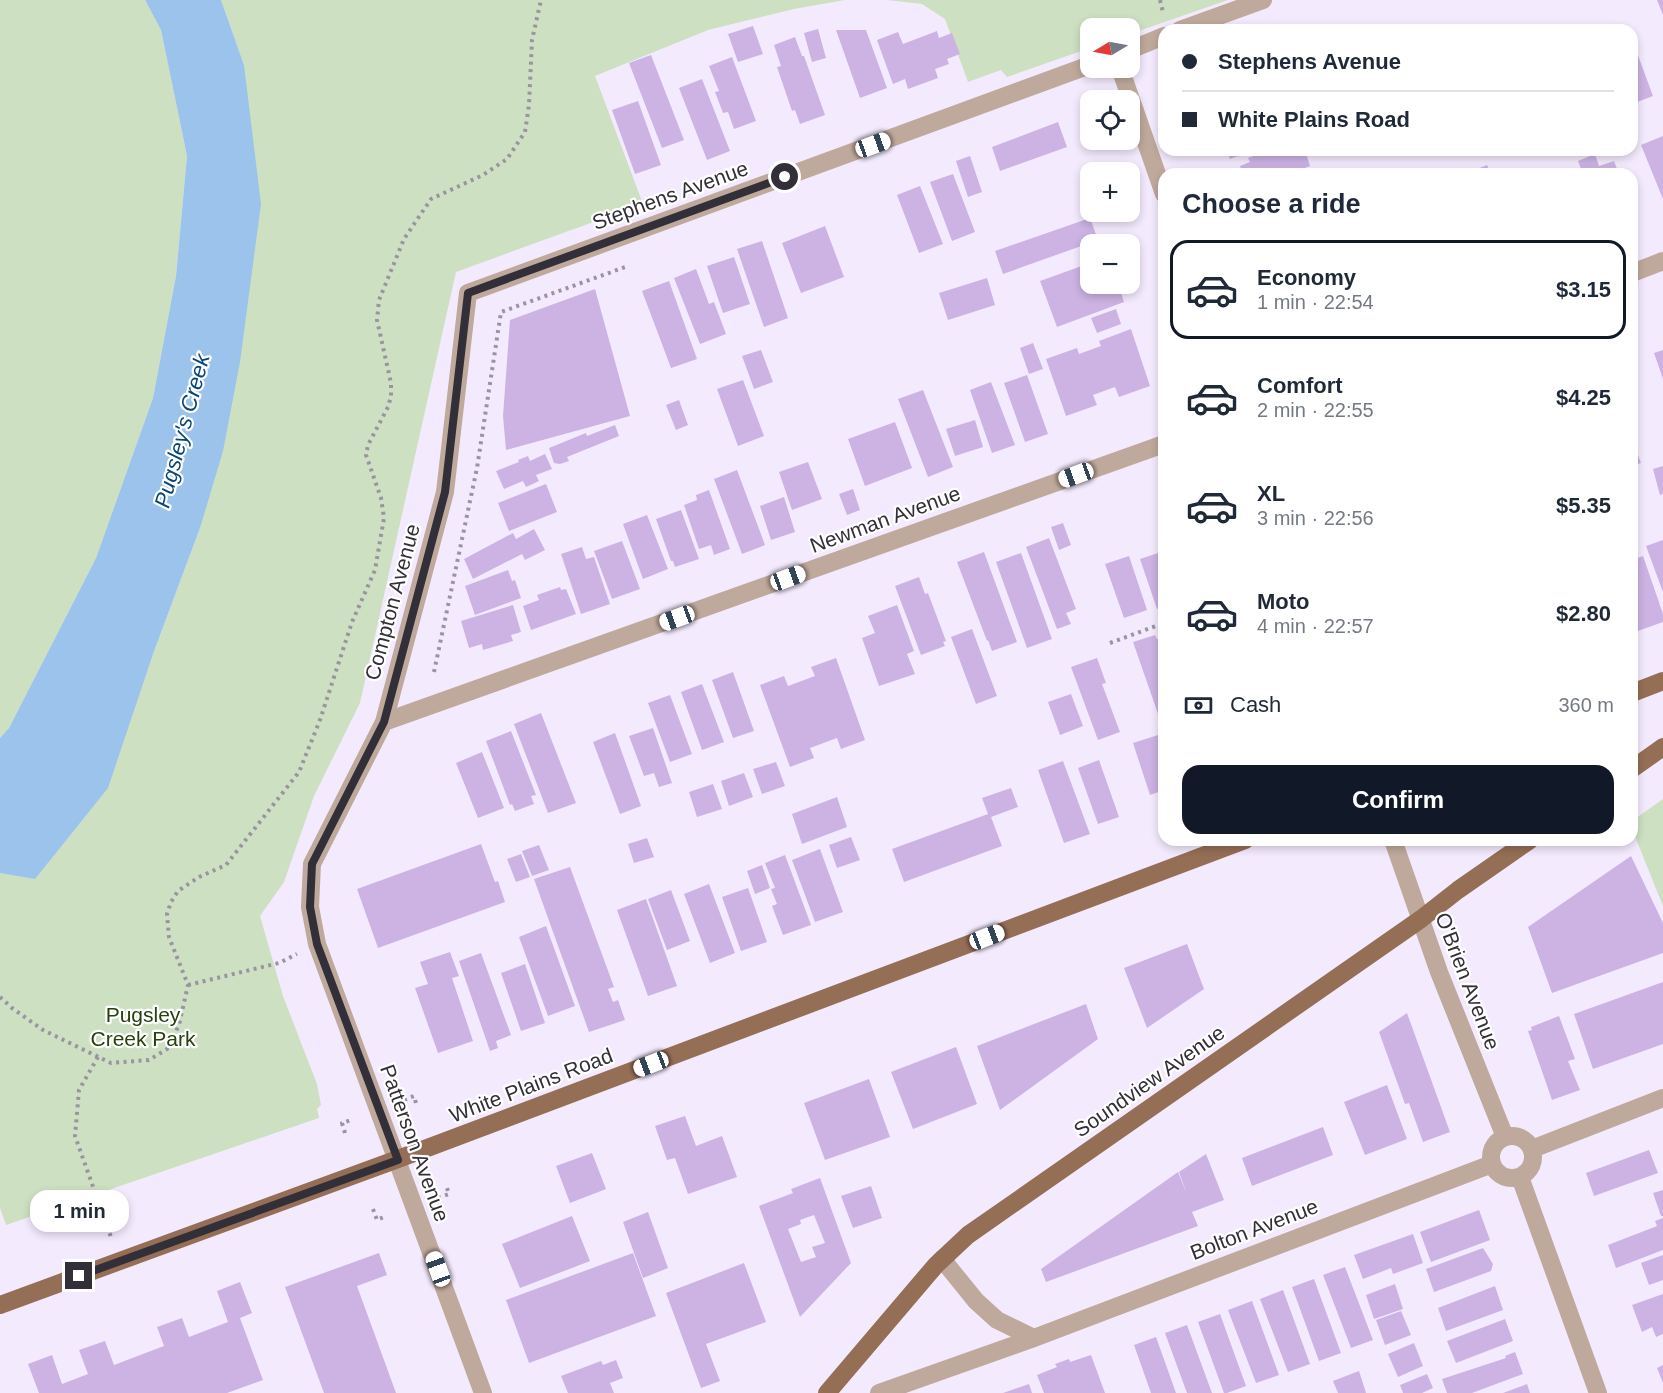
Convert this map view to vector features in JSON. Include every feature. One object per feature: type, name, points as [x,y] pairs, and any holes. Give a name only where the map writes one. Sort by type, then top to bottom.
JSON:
[{"type":"main road","points":[[1638,691],[1663,681]]},
{"type":"main road","points":[[1638,765],[1663,747]]},
{"type":"main road","name":"White Plains Road","points":[[0,1305],[398,1160],[1229,846]]},
{"type":"main road","name":"Soundview Avenue","points":[[827,1393],[942,1259],[968,1235],[1421,920],[1458,890],[1521,846]]},
{"type":"street","points":[[1197,24],[1263,0]]},
{"type":"street","points":[[1140,46],[1158,38]]},
{"type":"street","name":"Stephens Avenue","points":[[468,293],[1080,69]]},
{"type":"street","points":[[1123,78],[1158,177]]},
{"type":"street","points":[[1638,271],[1663,261]]},
{"type":"street","name":"Compton Avenue","points":[[310,907],[312,864],[384,722],[445,492],[468,293]]},
{"type":"street","name":"Newman Avenue","points":[[384,722],[1158,446]]},
{"type":"street","name":"O'Brien Avenue","points":[[1395,846],[1439,972],[1505,1137]]},
{"type":"street","name":"Patterson Avenue","points":[[310,907],[317,944],[483,1393]]},
{"type":"street","points":[[1532,1149],[1663,1098]]},
{"type":"street","points":[[1505,1137],[1520,1137],[1532,1149],[1533,1161],[1530,1168],[1520,1176],[1506,1177],[1500,1174],[1492,1164],[1494,1145],[1505,1137]]},
{"type":"street","name":"Bolton Avenue","points":[[879,1393],[1034,1338],[1492,1164]]},
{"type":"street","points":[[1520,1176],[1598,1393]]},
{"type":"street","points":[[942,1259],[976,1301],[997,1320],[1034,1338]]},
{"type":"path","points":[[0,997],[43,1030],[111,1063],[148,1060],[167,1049],[179,1025],[188,986],[169,937],[167,914],[171,902],[178,891],[200,876],[226,865],[299,772],[320,720],[352,622],[375,570],[384,518],[381,498],[366,455],[368,445],[388,407],[391,396],[391,384],[377,320],[379,300],[404,239],[430,199],[483,175],[507,159],[525,132],[529,105],[532,40],[541,0]]},
{"type":"path","points":[[434,672],[477,468],[501,312],[628,266]]},
{"type":"path","points":[[1110,643],[1158,625]]},
{"type":"path","points":[[188,986],[282,961]]},
{"type":"path","points":[[98,1058],[79,1090],[75,1136],[119,1261]]},
{"type":"path","points":[[404,1100],[414,1096],[417,1107]]},
{"type":"path","points":[[345,1133],[342,1123],[351,1120]]},
{"type":"path","points":[[438,1198],[449,1194],[446,1185]]},
{"type":"path","points":[[374,1209],[377,1220],[384,1217]]},
{"type":"green space","points":[[0,0],[145,0],[161,30],[187,156],[176,276],[153,398],[96,558],[9,728],[0,738]]},
{"type":"green space","name":"Pugsley Creek Park","points":[[221,0],[845,0],[794,9],[708,30],[595,76],[643,204],[456,272],[360,703],[314,796],[284,882],[260,916],[283,996],[317,1084],[321,1105],[317,1109],[319,1118],[6,1225],[0,1208],[0,873],[35,878],[153,654],[200,528],[244,65]]},
{"type":"green space","points":[[887,0],[1228,0],[1140,31],[1140,18],[1080,18],[1080,51],[1007,77],[1001,70],[968,82],[945,19],[922,4]]},
{"type":"green space","points":[[1663,799],[1663,906],[1638,844],[1638,817]]},
{"type":"water","name":"Pugsley's Creek","points":[[145,0],[221,0],[244,65],[261,204],[240,362],[223,451],[200,528],[153,654],[108,788],[35,879],[0,873],[0,738],[9,728],[96,558],[153,398],[176,276],[187,156],[161,30]]},
{"type":"building","points":[[1657,0],[1663,0],[1663,15]]},
{"type":"building","points":[[753,26],[763,54],[738,62],[728,34]]},
{"type":"building","points":[[818,29],[826,58],[812,62],[804,33]]},
{"type":"building","points":[[836,30],[866,30],[887,88],[860,98]]},
{"type":"building","points":[[937,31],[939,38],[952,33],[960,54],[947,59],[949,64],[935,69],[938,78],[908,89],[905,79],[893,84],[877,40],[898,32],[903,44]]},
{"type":"building","points":[[795,37],[825,115],[800,124],[795,110],[792,111],[777,67],[781,66],[774,45]]},
{"type":"building","points":[[651,55],[684,140],[662,148],[629,63]]},
{"type":"building","points":[[1638,55],[1653,96],[1638,102]]},
{"type":"building","points":[[732,57],[756,121],[734,129],[728,112],[723,113],[715,92],[719,91],[709,66]]},
{"type":"building","points":[[702,79],[730,151],[707,160],[679,88]]},
{"type":"building","points":[[638,101],[661,165],[635,174],[612,110]]},
{"type":"building","points":[[1058,122],[1067,147],[1000,171],[992,147]]},
{"type":"building","points":[[1663,136],[1663,199],[1641,145]]},
{"type":"building","points":[[970,156],[982,192],[968,197],[956,161]]},
{"type":"building","points":[[1253,156],[1307,156],[1310,166],[1305,168],[1241,168],[1240,166],[1250,162],[1248,158]]},
{"type":"building","points":[[1596,156],[1599,166],[1614,161],[1617,168],[1581,168],[1578,161]]},
{"type":"building","points":[[953,174],[975,232],[952,241],[930,182]]},
{"type":"building","points":[[920,186],[943,244],[919,253],[897,195]]},
{"type":"building","points":[[1080,221],[1091,222],[1096,234],[1080,234],[1080,246],[1003,274],[995,251]]},
{"type":"building","points":[[825,226],[844,277],[801,293],[782,243]]},
{"type":"building","points":[[762,241],[788,318],[764,327],[737,249]]},
{"type":"building","points":[[734,257],[750,304],[723,313],[707,266]]},
{"type":"building","points":[[1080,267],[1080,294],[1121,294],[1124,302],[1057,327],[1040,281]]},
{"type":"building","points":[[696,269],[709,304],[714,302],[726,334],[700,344],[674,278]]},
{"type":"building","points":[[987,278],[995,305],[948,320],[939,293]]},
{"type":"building","points":[[669,281],[697,359],[671,368],[642,291]]},
{"type":"building","points":[[595,289],[630,416],[506,450],[503,416],[510,320]]},
{"type":"building","points":[[1116,309],[1121,324],[1097,333],[1091,318]]},
{"type":"building","points":[[1131,329],[1150,386],[1119,397],[1115,387],[1093,395],[1097,405],[1066,416],[1046,359],[1077,348],[1079,354],[1101,346],[1099,341]]},
{"type":"building","points":[[1033,343],[1043,369],[1029,374],[1020,348]]},
{"type":"building","points":[[761,350],[773,382],[754,389],[742,356]]},
{"type":"building","points":[[1663,350],[1663,379],[1654,353]]},
{"type":"building","points":[[1027,375],[1048,434],[1025,442],[1004,383]]},
{"type":"building","points":[[743,380],[764,436],[738,446],[717,389]]},
{"type":"building","points":[[991,382],[1015,445],[992,453],[970,390]]},
{"type":"building","points":[[923,390],[953,467],[928,477],[898,399]]},
{"type":"building","points":[[679,400],[688,425],[676,430],[666,405]]},
{"type":"building","points":[[975,420],[983,447],[955,456],[946,429]]},
{"type":"building","points":[[895,422],[912,468],[865,486],[848,439]]},
{"type":"building","points":[[615,425],[619,436],[567,457],[569,461],[554,463],[549,448],[586,433],[587,436]]},
{"type":"building","points":[[545,454],[552,469],[536,475],[539,481],[526,487],[523,481],[504,489],[496,471],[528,456],[530,461]]},
{"type":"building","points":[[808,462],[822,499],[792,510],[779,472]]},
{"type":"building","points":[[1663,466],[1663,494],[1660,495],[1653,469]]},
{"type":"building","points":[[737,470],[765,545],[742,554],[714,479]]},
{"type":"building","points":[[546,484],[557,512],[509,531],[498,503]]},
{"type":"building","points":[[853,489],[860,510],[847,515],[839,494]]},
{"type":"building","points":[[709,490],[730,549],[714,555],[711,545],[699,549],[684,505],[697,500],[696,495]]},
{"type":"building","points":[[784,497],[795,532],[771,540],[760,506]]},
{"type":"building","points":[[681,510],[699,559],[675,567],[656,519]]},
{"type":"building","points":[[647,515],[668,569],[643,579],[623,524]]},
{"type":"building","points":[[1063,523],[1071,545],[1059,550],[1051,527]]},
{"type":"building","points":[[534,529],[545,550],[525,560],[522,554],[473,579],[464,559],[513,533],[516,539]]},
{"type":"building","points":[[1049,538],[1076,609],[1066,613],[1071,624],[1057,629],[1026,547]]},
{"type":"building","points":[[1663,540],[1663,592],[1646,546]]},
{"type":"building","points":[[622,541],[640,589],[612,599],[594,551]]},
{"type":"building","points":[[582,547],[586,559],[594,557],[610,604],[581,614],[561,554]]},
{"type":"building","points":[[984,552],[1017,642],[992,651],[957,562]]},
{"type":"building","points":[[1021,553],[1052,639],[1027,648],[996,562]]},
{"type":"building","points":[[1158,553],[1157,609],[1140,559]]},
{"type":"building","points":[[1129,556],[1147,610],[1124,618],[1105,564]]},
{"type":"building","points":[[1643,556],[1663,614],[1663,622],[1638,631],[1638,558]]},
{"type":"building","points":[[508,570],[512,581],[515,580],[521,598],[475,615],[465,586]]},
{"type":"building","points":[[919,577],[925,594],[928,593],[946,641],[943,642],[945,646],[921,655],[895,586]]},
{"type":"building","points":[[560,587],[561,590],[566,589],[576,614],[531,630],[523,606],[539,600],[537,595]]},
{"type":"building","points":[[513,605],[521,632],[511,635],[513,641],[483,650],[482,644],[469,648],[461,621]]},
{"type":"building","points":[[897,605],[914,651],[907,654],[915,674],[879,686],[862,638],[875,633],[868,616]]},
{"type":"building","points":[[972,629],[997,696],[976,704],[951,637]]},
{"type":"building","points":[[1155,635],[1158,639],[1158,714],[1133,642]]},
{"type":"building","points":[[836,658],[865,740],[841,749],[837,738],[810,748],[814,758],[790,767],[760,685],[784,676],[788,686],[815,676],[811,667]]},
{"type":"building","points":[[1097,658],[1106,683],[1102,684],[1120,732],[1098,740],[1071,667]]},
{"type":"building","points":[[733,672],[754,731],[733,738],[712,680]]},
{"type":"building","points":[[702,684],[724,742],[702,750],[681,692]]},
{"type":"building","points":[[1071,694],[1083,726],[1060,735],[1048,702]]},
{"type":"building","points":[[670,695],[692,754],[670,762],[648,703]]},
{"type":"building","points":[[541,713],[576,803],[548,813],[514,724]]},
{"type":"building","points":[[653,728],[672,783],[659,787],[654,773],[644,776],[629,736]]},
{"type":"building","points":[[511,731],[536,795],[531,796],[534,804],[515,811],[512,804],[510,805],[486,741]]},
{"type":"building","points":[[615,733],[641,806],[620,814],[593,742]]},
{"type":"building","points":[[1158,735],[1158,792],[1150,795],[1133,743]]},
{"type":"building","points":[[482,752],[504,808],[478,818],[456,763]]},
{"type":"building","points":[[1099,760],[1119,817],[1098,824],[1078,768]]},
{"type":"building","points":[[1063,761],[1090,834],[1064,843],[1038,770]]},
{"type":"building","points":[[776,762],[785,786],[762,794],[753,769]]},
{"type":"building","points":[[744,773],[753,797],[729,806],[721,781]]},
{"type":"building","points":[[713,784],[722,809],[697,817],[689,792]]},
{"type":"building","points":[[1011,788],[1018,807],[991,817],[1002,846],[904,882],[892,849],[988,814],[982,798]]},
{"type":"building","points":[[837,797],[847,827],[802,844],[792,814]]},
{"type":"building","points":[[851,837],[860,860],[837,868],[829,845]]},
{"type":"building","points":[[647,838],[654,857],[634,863],[628,844]]},
{"type":"building","points":[[481,844],[505,902],[378,948],[357,889]]},
{"type":"building","points":[[539,845],[549,870],[532,876],[522,851]]},
{"type":"building","points":[[820,849],[843,912],[815,922],[792,860]]},
{"type":"building","points":[[521,854],[530,877],[516,882],[507,859]]},
{"type":"building","points":[[785,855],[811,925],[783,935],[772,906],[777,904],[771,889],[775,888],[765,863]]},
{"type":"building","points":[[1631,856],[1663,923],[1663,953],[1552,993],[1528,927]]},
{"type":"building","points":[[762,865],[770,888],[755,894],[747,871]]},
{"type":"building","points":[[570,867],[614,987],[608,989],[613,1002],[618,1000],[625,1020],[589,1032],[534,879]]},
{"type":"building","points":[[709,884],[735,953],[710,963],[684,894]]},
{"type":"building","points":[[748,888],[767,942],[741,951],[722,897]]},
{"type":"building","points":[[671,890],[690,941],[667,950],[648,899]]},
{"type":"building","points":[[646,899],[677,986],[648,996],[617,910]]},
{"type":"building","points":[[546,926],[575,1006],[548,1016],[519,937]]},
{"type":"building","points":[[1187,944],[1204,989],[1147,1028],[1124,968]]},
{"type":"building","points":[[450,952],[459,976],[452,978],[473,1041],[438,1053],[415,988],[428,984],[420,962]]},
{"type":"building","points":[[481,953],[511,1035],[496,1041],[498,1048],[490,1051],[459,961]]},
{"type":"building","points":[[525,964],[545,1023],[521,1031],[501,973]]},
{"type":"building","points":[[1663,982],[1663,1044],[1593,1069],[1574,1014]]},
{"type":"building","points":[[1086,1004],[1098,1039],[1000,1110],[977,1046]]},
{"type":"building","points":[[1407,1013],[1450,1132],[1423,1142],[1409,1103],[1405,1104],[1379,1032]]},
{"type":"building","points":[[1559,1016],[1575,1059],[1568,1061],[1580,1090],[1552,1100],[1528,1031],[1532,1030],[1531,1027]]},
{"type":"building","points":[[956,1047],[977,1104],[913,1129],[891,1072]]},
{"type":"building","points":[[869,1079],[890,1137],[825,1160],[804,1103]]},
{"type":"building","points":[[1387,1085],[1407,1139],[1365,1155],[1344,1102]]},
{"type":"building","points":[[685,1116],[696,1146],[722,1136],[737,1177],[688,1194],[675,1158],[667,1160],[655,1126]]},
{"type":"building","points":[[1323,1127],[1333,1155],[1252,1186],[1242,1158]]},
{"type":"building","points":[[1649,1150],[1658,1173],[1594,1196],[1586,1173]]},
{"type":"building","points":[[592,1153],[606,1189],[570,1203],[556,1166]]},
{"type":"building","points":[[1206,1154],[1224,1200],[1192,1212],[1198,1226],[1046,1282],[1041,1269],[1178,1172],[1187,1194],[1179,1172]]},
{"type":"building","points":[[820,1178],[851,1263],[800,1317],[759,1206],[793,1193],[791,1189]],"holes":[[[814,1215],[825,1243],[812,1247],[816,1257],[801,1262],[788,1229],[801,1224],[800,1220]]]},
{"type":"building","points":[[871,1186],[882,1218],[853,1228],[841,1196]]},
{"type":"building","points":[[1663,1190],[1663,1216],[1661,1216],[1653,1193]]},
{"type":"building","points":[[1479,1210],[1490,1240],[1431,1262],[1420,1232]]},
{"type":"building","points":[[648,1212],[668,1268],[643,1278],[623,1222]]},
{"type":"building","points":[[572,1216],[590,1261],[520,1288],[502,1244]]},
{"type":"building","points":[[1663,1218],[1663,1250],[1616,1268],[1608,1245],[1657,1226],[1655,1221]]},
{"type":"building","points":[[1413,1234],[1423,1263],[1393,1274],[1391,1268],[1363,1279],[1354,1255]]},
{"type":"building","points":[[1483,1248],[1493,1264],[1491,1271],[1434,1292],[1426,1269]]},
{"type":"building","points":[[379,1253],[387,1275],[357,1286],[396,1393],[324,1393],[285,1287]]},
{"type":"building","points":[[633,1253],[656,1316],[529,1363],[506,1300]]},
{"type":"building","points":[[1663,1255],[1663,1280],[1649,1285],[1641,1263]]},
{"type":"building","points":[[744,1263],[766,1322],[706,1344],[720,1381],[701,1388],[666,1293]]},
{"type":"building","points":[[1345,1267],[1373,1340],[1351,1348],[1323,1275]]},
{"type":"building","points":[[1314,1279],[1341,1353],[1319,1361],[1292,1287]]},
{"type":"building","points":[[240,1282],[252,1313],[240,1318],[263,1380],[227,1393],[39,1393],[28,1364],[52,1355],[62,1384],[88,1374],[79,1350],[105,1341],[114,1365],[164,1346],[157,1327],[182,1318],[189,1337],[228,1322],[217,1291]]},
{"type":"building","points":[[1395,1284],[1403,1309],[1374,1319],[1366,1295]]},
{"type":"building","points":[[1495,1286],[1503,1310],[1446,1331],[1438,1308]]},
{"type":"building","points":[[1283,1290],[1310,1364],[1288,1372],[1260,1299]]},
{"type":"building","points":[[1663,1294],[1663,1334],[1656,1337],[1652,1327],[1642,1332],[1632,1305]]},
{"type":"building","points":[[1252,1301],[1279,1375],[1256,1383],[1228,1310]]},
{"type":"building","points":[[1401,1311],[1411,1335],[1385,1345],[1376,1320]]},
{"type":"building","points":[[1220,1314],[1246,1386],[1227,1393],[1224,1393],[1198,1322]]},
{"type":"building","points":[[1505,1319],[1513,1341],[1456,1363],[1447,1341]]},
{"type":"building","points":[[1187,1325],[1212,1393],[1187,1393],[1165,1333]]},
{"type":"building","points":[[1156,1337],[1176,1393],[1151,1393],[1134,1345]]},
{"type":"building","points":[[1414,1343],[1423,1366],[1398,1377],[1388,1354]]},
{"type":"building","points":[[1515,1352],[1523,1374],[1472,1393],[1447,1393],[1442,1379],[1506,1358],[1505,1356]]},
{"type":"building","points":[[1091,1355],[1105,1393],[1044,1393],[1037,1375],[1057,1367],[1055,1364]]},
{"type":"building","points":[[616,1360],[623,1378],[610,1383],[614,1393],[568,1393],[561,1376],[601,1361],[603,1365]]},
{"type":"building","points":[[1663,1365],[1663,1383],[1657,1368]]},
{"type":"building","points":[[1359,1371],[1366,1393],[1338,1393],[1333,1381]]},
{"type":"building","points":[[1427,1374],[1433,1388],[1422,1393],[1403,1393],[1400,1385]]},
{"type":"building","points":[[1029,1384],[1032,1393],[1003,1393]]},
{"type":"building","points":[[1527,1384],[1530,1393],[1503,1393]]},
{"type":"route","points":[[79,1276],[398,1160],[317,944],[310,907],[312,864],[384,722],[445,492],[468,293],[785,177]]}]
